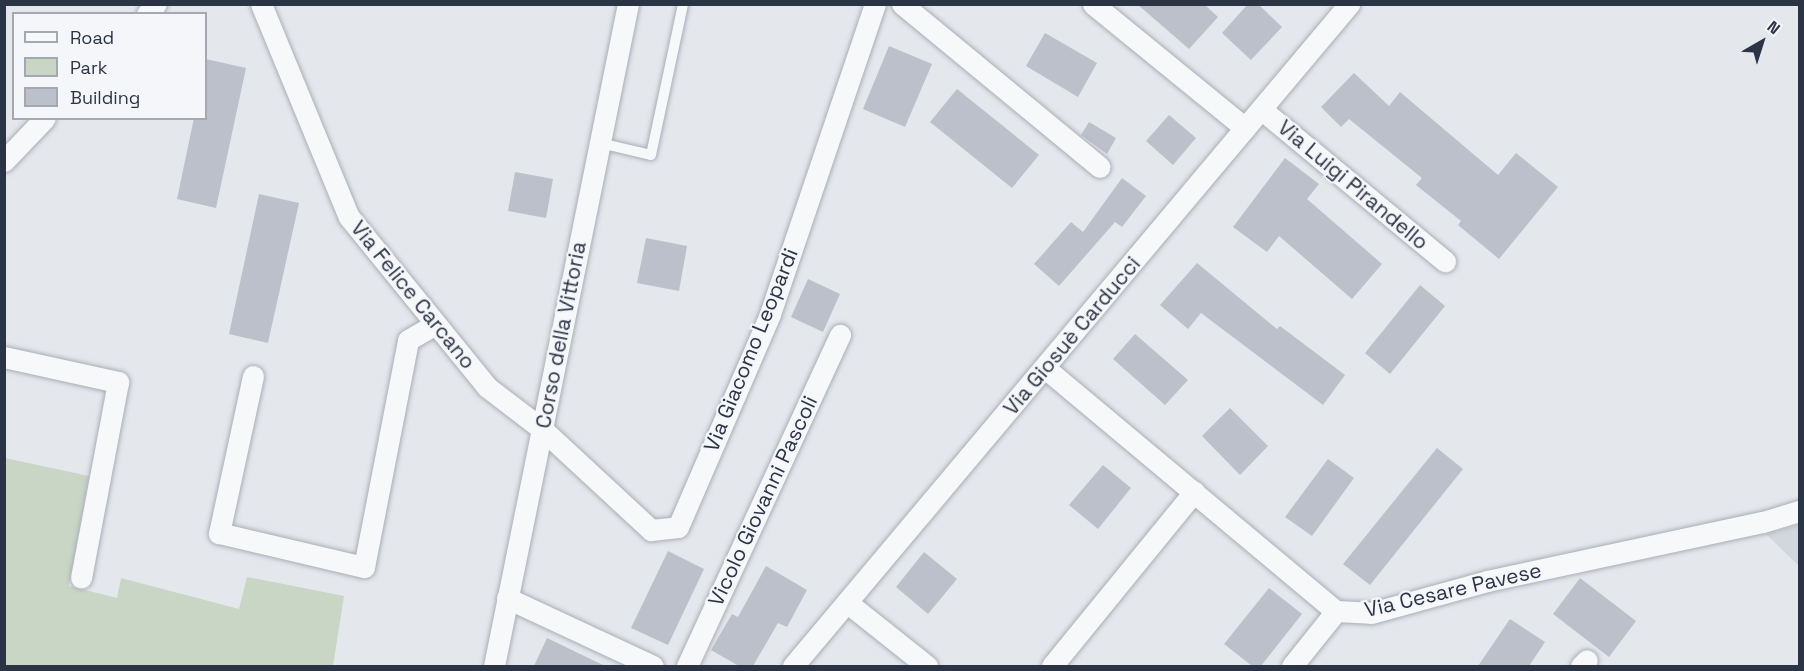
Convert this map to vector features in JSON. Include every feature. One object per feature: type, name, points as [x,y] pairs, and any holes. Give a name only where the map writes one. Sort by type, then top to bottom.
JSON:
[{"type":"street","name":"Via Felice Carcano","points":[[261,4],[349,216],[487,387],[542,429]]},
{"type":"street","name":"Corso della Vittoria","points":[[494,666],[628,4]]},
{"type":"street","name":"Via Giacomo Leopardi","points":[[542,429],[651,530],[678,527],[770,314],[874,4]]},
{"type":"street","points":[[902,4],[1100,167]]},
{"type":"street","points":[[1093,4],[1245,129]]},
{"type":"street","name":"Via Giosuè Carducci","points":[[793,666],[849,604],[1350,4]]},
{"type":"street","name":"Via Luigi Pirandello","points":[[1261,109],[1445,261]]},
{"type":"street","points":[[4,161],[43,120]]},
{"type":"street","points":[[253,376],[219,533],[364,567],[408,340],[436,324]]},
{"type":"street","name":"Vicolo Giovanni Pascoli","points":[[687,666],[840,335]]},
{"type":"street","points":[[4,357],[118,382],[81,578]]},
{"type":"street","name":"Via Cesare Pavese","points":[[1045,368],[1336,611],[1371,613],[1487,581],[1763,522],[1800,511]]},
{"type":"street","points":[[1052,666],[1194,492]]},
{"type":"street","points":[[507,598],[653,666]]},
{"type":"street","points":[[849,604],[927,666]]},
{"type":"street","points":[[1292,666],[1336,611]]},
{"type":"lane","points":[[600,142],[651,155],[683,4]]},
{"type":"shaded area","points":[[1800,525],[1799,566],[1766,534]]},
{"type":"green space","points":[[5,458],[89,476],[69,586],[117,598],[121,578],[239,609],[247,577],[344,596],[333,666],[5,666]]},
{"type":"building","points":[[1137,4],[1204,4],[1218,17],[1189,49]]},
{"type":"building","points":[[1248,4],[1258,4],[1282,27],[1251,60],[1222,33]]},
{"type":"building","points":[[1045,33],[1097,63],[1078,97],[1026,66]]},
{"type":"building","points":[[889,46],[932,64],[905,127],[863,109]]},
{"type":"building","points":[[207,59],[246,68],[216,208],[177,199],[194,120],[207,120]]},
{"type":"building","points":[[1354,73],[1389,106],[1400,92],[1498,175],[1516,153],[1558,187],[1499,259],[1458,225],[1461,221],[1416,185],[1422,178],[1349,119],[1341,127],[1321,107]]},
{"type":"building","points":[[957,89],[1039,155],[1012,188],[930,122]]},
{"type":"building","points":[[1169,115],[1196,138],[1173,165],[1146,141]]},
{"type":"building","points":[[1089,122],[1116,138],[1107,154],[1081,135]]},
{"type":"building","points":[[1285,158],[1319,184],[1307,199],[1382,264],[1352,299],[1279,236],[1267,252],[1233,227]]},
{"type":"building","points":[[515,172],[553,179],[546,218],[508,211]]},
{"type":"building","points":[[1122,178],[1146,196],[1122,227],[1115,222],[1059,286],[1034,264],[1071,222],[1083,232]]},
{"type":"building","points":[[259,194],[299,203],[268,343],[229,334]]},
{"type":"building","points":[[646,238],[687,246],[679,291],[637,283]]},
{"type":"building","points":[[1197,263],[1277,329],[1280,326],[1345,375],[1323,405],[1201,313],[1188,329],[1160,305]]},
{"type":"building","points":[[808,279],[840,294],[823,332],[791,317]]},
{"type":"building","points":[[1420,285],[1445,306],[1390,374],[1365,353]]},
{"type":"building","points":[[1135,334],[1188,380],[1165,405],[1113,359]]},
{"type":"building","points":[[1230,408],[1268,446],[1240,475],[1202,436]]},
{"type":"building","points":[[1437,448],[1463,469],[1370,585],[1343,564]]},
{"type":"building","points":[[1328,459],[1354,478],[1312,536],[1285,517]]},
{"type":"building","points":[[1103,465],[1131,488],[1098,529],[1069,505]]},
{"type":"building","points":[[668,551],[704,569],[668,645],[631,628]]},
{"type":"building","points":[[924,552],[957,579],[928,614],[896,587]]},
{"type":"building","points":[[766,566],[807,590],[787,627],[778,623],[753,666],[739,666],[711,650],[732,614],[738,617]]},
{"type":"building","points":[[1580,578],[1636,621],[1609,657],[1553,614]]},
{"type":"building","points":[[1269,588],[1302,614],[1261,666],[1252,666],[1224,644]]},
{"type":"building","points":[[1510,619],[1545,642],[1529,666],[1478,666]]},
{"type":"building","points":[[547,638],[605,666],[534,666]]}]
